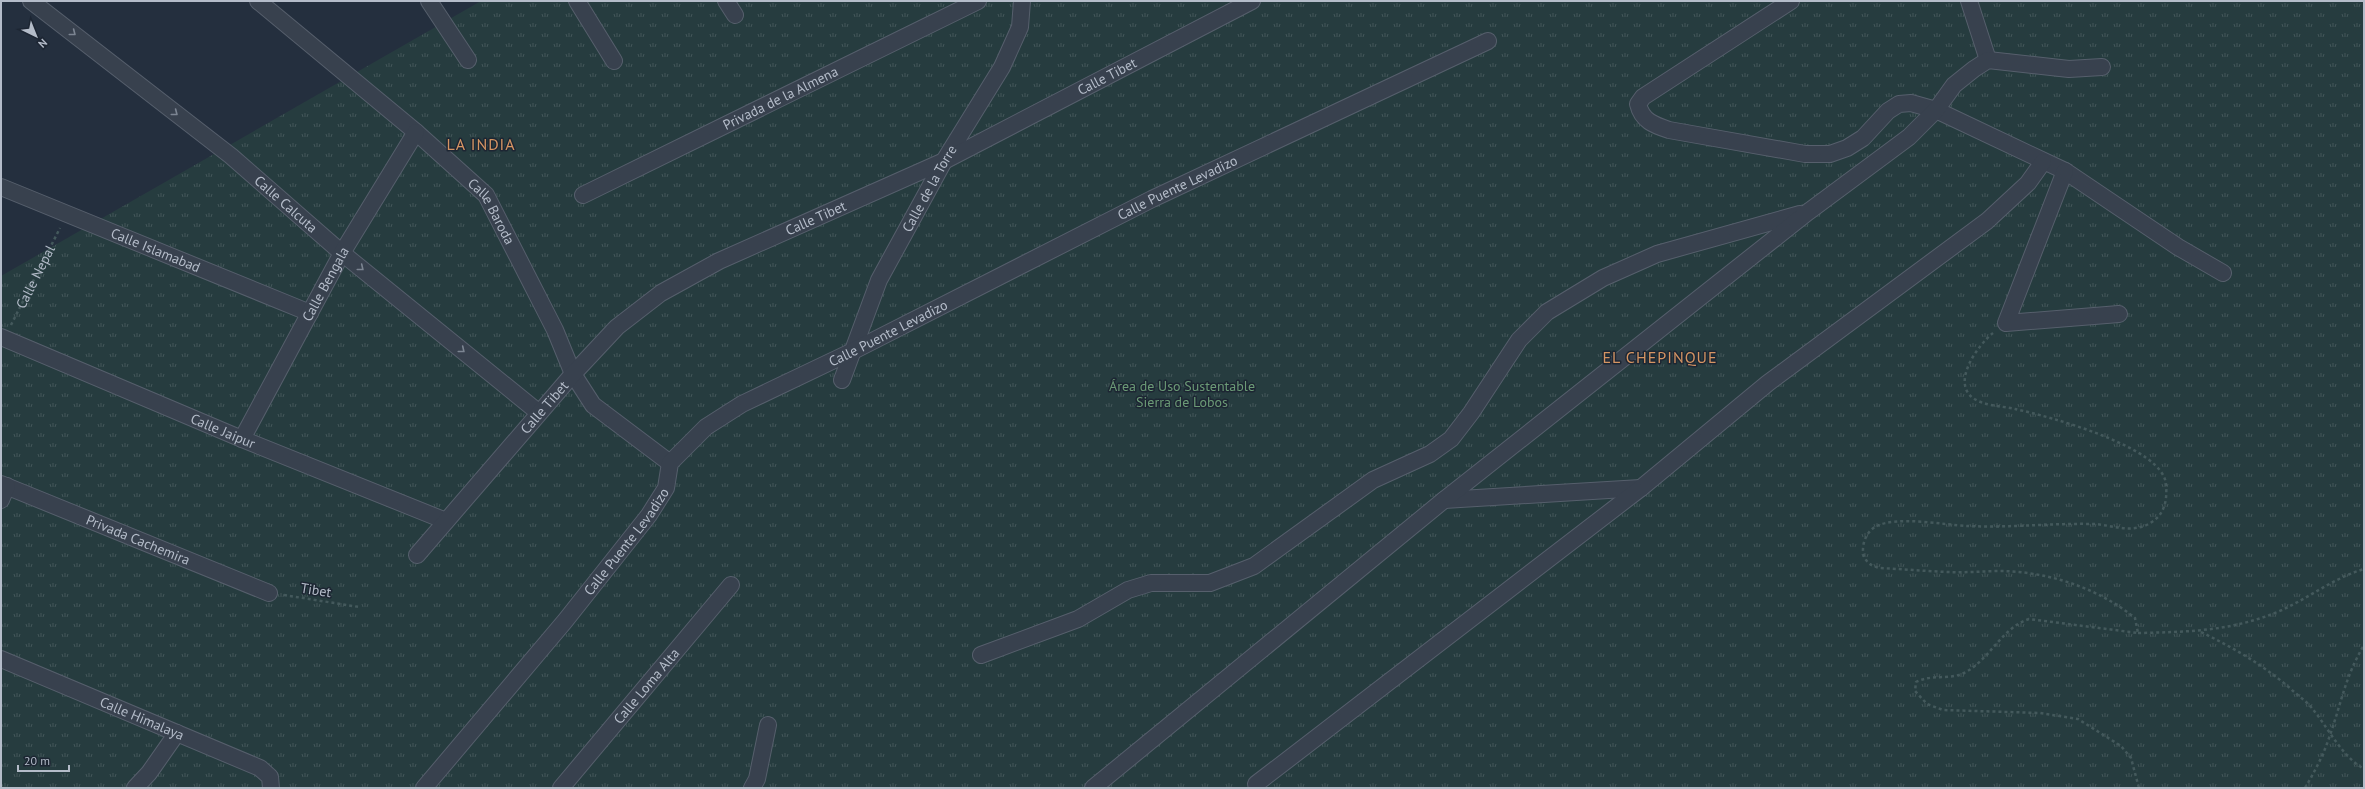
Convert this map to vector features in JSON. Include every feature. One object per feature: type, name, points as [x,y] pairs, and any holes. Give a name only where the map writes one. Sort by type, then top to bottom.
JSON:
[{"type":"street","name":"Calle Calcuta","points":[[31,1],[231,156],[342,253],[538,412]]},
{"type":"street","name":"Calle Baroda","points":[[258,1],[416,132],[486,195],[555,330],[573,374],[593,405],[670,462]]},
{"type":"street","points":[[429,1],[468,60]]},
{"type":"street","points":[[577,1],[614,61]]},
{"type":"street","points":[[726,1],[735,15]]},
{"type":"street","name":"Privada de la Almena","points":[[583,195],[978,1]]},
{"type":"street","name":"Calle de la Torre","points":[[842,380],[879,280],[944,162],[1002,67],[1020,27],[1022,1]]},
{"type":"street","name":"Calle Tibet","points":[[417,555],[538,412],[573,374],[617,327],[661,293],[719,261],[944,162],[1252,1]]},
{"type":"street","points":[[1791,1],[1643,97],[1638,104],[1645,118],[1651,123],[1668,130],[1805,154],[1830,154],[1846,148],[1863,138],[1888,111],[1899,104],[1911,103],[1936,110],[2043,162],[2065,171],[2178,247],[2223,273]]},
{"type":"street","points":[[1969,1],[1988,60]]},
{"type":"street","name":"Calle Puente Levadizo","points":[[424,788],[565,621],[648,515],[666,488],[670,462],[706,427],[742,404],[853,351],[1152,199],[1488,41]]},
{"type":"street","points":[[1093,788],[1444,500],[1808,212],[1909,137],[1936,110],[1954,85],[1988,60],[2069,69],[2102,67]]},
{"type":"street","name":"Calle Bengala","points":[[242,439],[342,253],[416,132]]},
{"type":"street","points":[[1256,784],[1640,488],[1768,383],[1987,221],[2028,183],[2043,162]]},
{"type":"street","points":[[2065,171],[2006,323],[2119,314]]},
{"type":"street","name":"Calle Islamabad","points":[[1,187],[310,313]]},
{"type":"street","points":[[982,655],[1078,619],[1128,590],[1151,583],[1185,585],[1210,583],[1254,566],[1374,480],[1430,454],[1451,439],[1471,413],[1519,340],[1547,312],[1603,278],[1657,254],[1808,212]]},
{"type":"street","name":"Calle Jaipur","points":[[2,338],[242,439],[446,521]]},
{"type":"street","points":[[1444,500],[1640,488]]},
{"type":"street","name":"Privada Cachemira","points":[[3,490],[270,593]]},
{"type":"street","name":"Calle Loma Alta","points":[[561,788],[731,585]]},
{"type":"street","name":"Calle Himalaya","points":[[1,659],[260,768],[270,777],[271,788]]},
{"type":"street","points":[[752,788],[757,779],[768,725]]},
{"type":"street","points":[[135,788],[149,773],[177,733]]},
{"type":"path","name":"Calle Nepal","points":[[2,338],[67,215]]},
{"type":"path","points":[[2006,323],[1990,335],[1977,350],[1965,375],[1963,386],[1968,394],[1985,403],[2049,418],[2095,433],[2140,452],[2159,466],[2166,482],[2167,500],[2159,516],[2145,526],[2124,529],[2095,524],[1969,526],[1883,522],[1870,529],[1864,540],[1864,558],[1869,564],[1879,568],[1948,572],[2002,571],[2041,575],[2067,582],[2096,594],[2128,612],[2135,618],[2138,633]]},
{"type":"path","points":[[2139,788],[2132,758],[2121,746],[2078,719],[2040,713],[1943,710],[1927,704],[1914,691],[1916,682],[1923,678],[1963,673],[2016,623],[2029,619],[2138,633],[2201,632],[2247,623],[2283,610],[2346,574],[2364,568]]},
{"type":"path","name":"Tibet","points":[[270,593],[359,607]]},
{"type":"path","points":[[2201,632],[2243,653],[2273,674],[2310,706],[2331,734],[2358,766],[2364,770]]},
{"type":"path","points":[[2305,788],[2320,763],[2331,734],[2341,694],[2353,664],[2364,645]]},
{"type":"green space","name":"Área de Uso Sustentable Sierra de Lobos","points":[[481,1],[2364,1],[2364,788],[1,788],[1,276]]},
{"type":"district","name":"LA INDIA","points":[[481,144]]},
{"type":"district","name":"EL CHEPINQUE","points":[[1660,357]]}]
